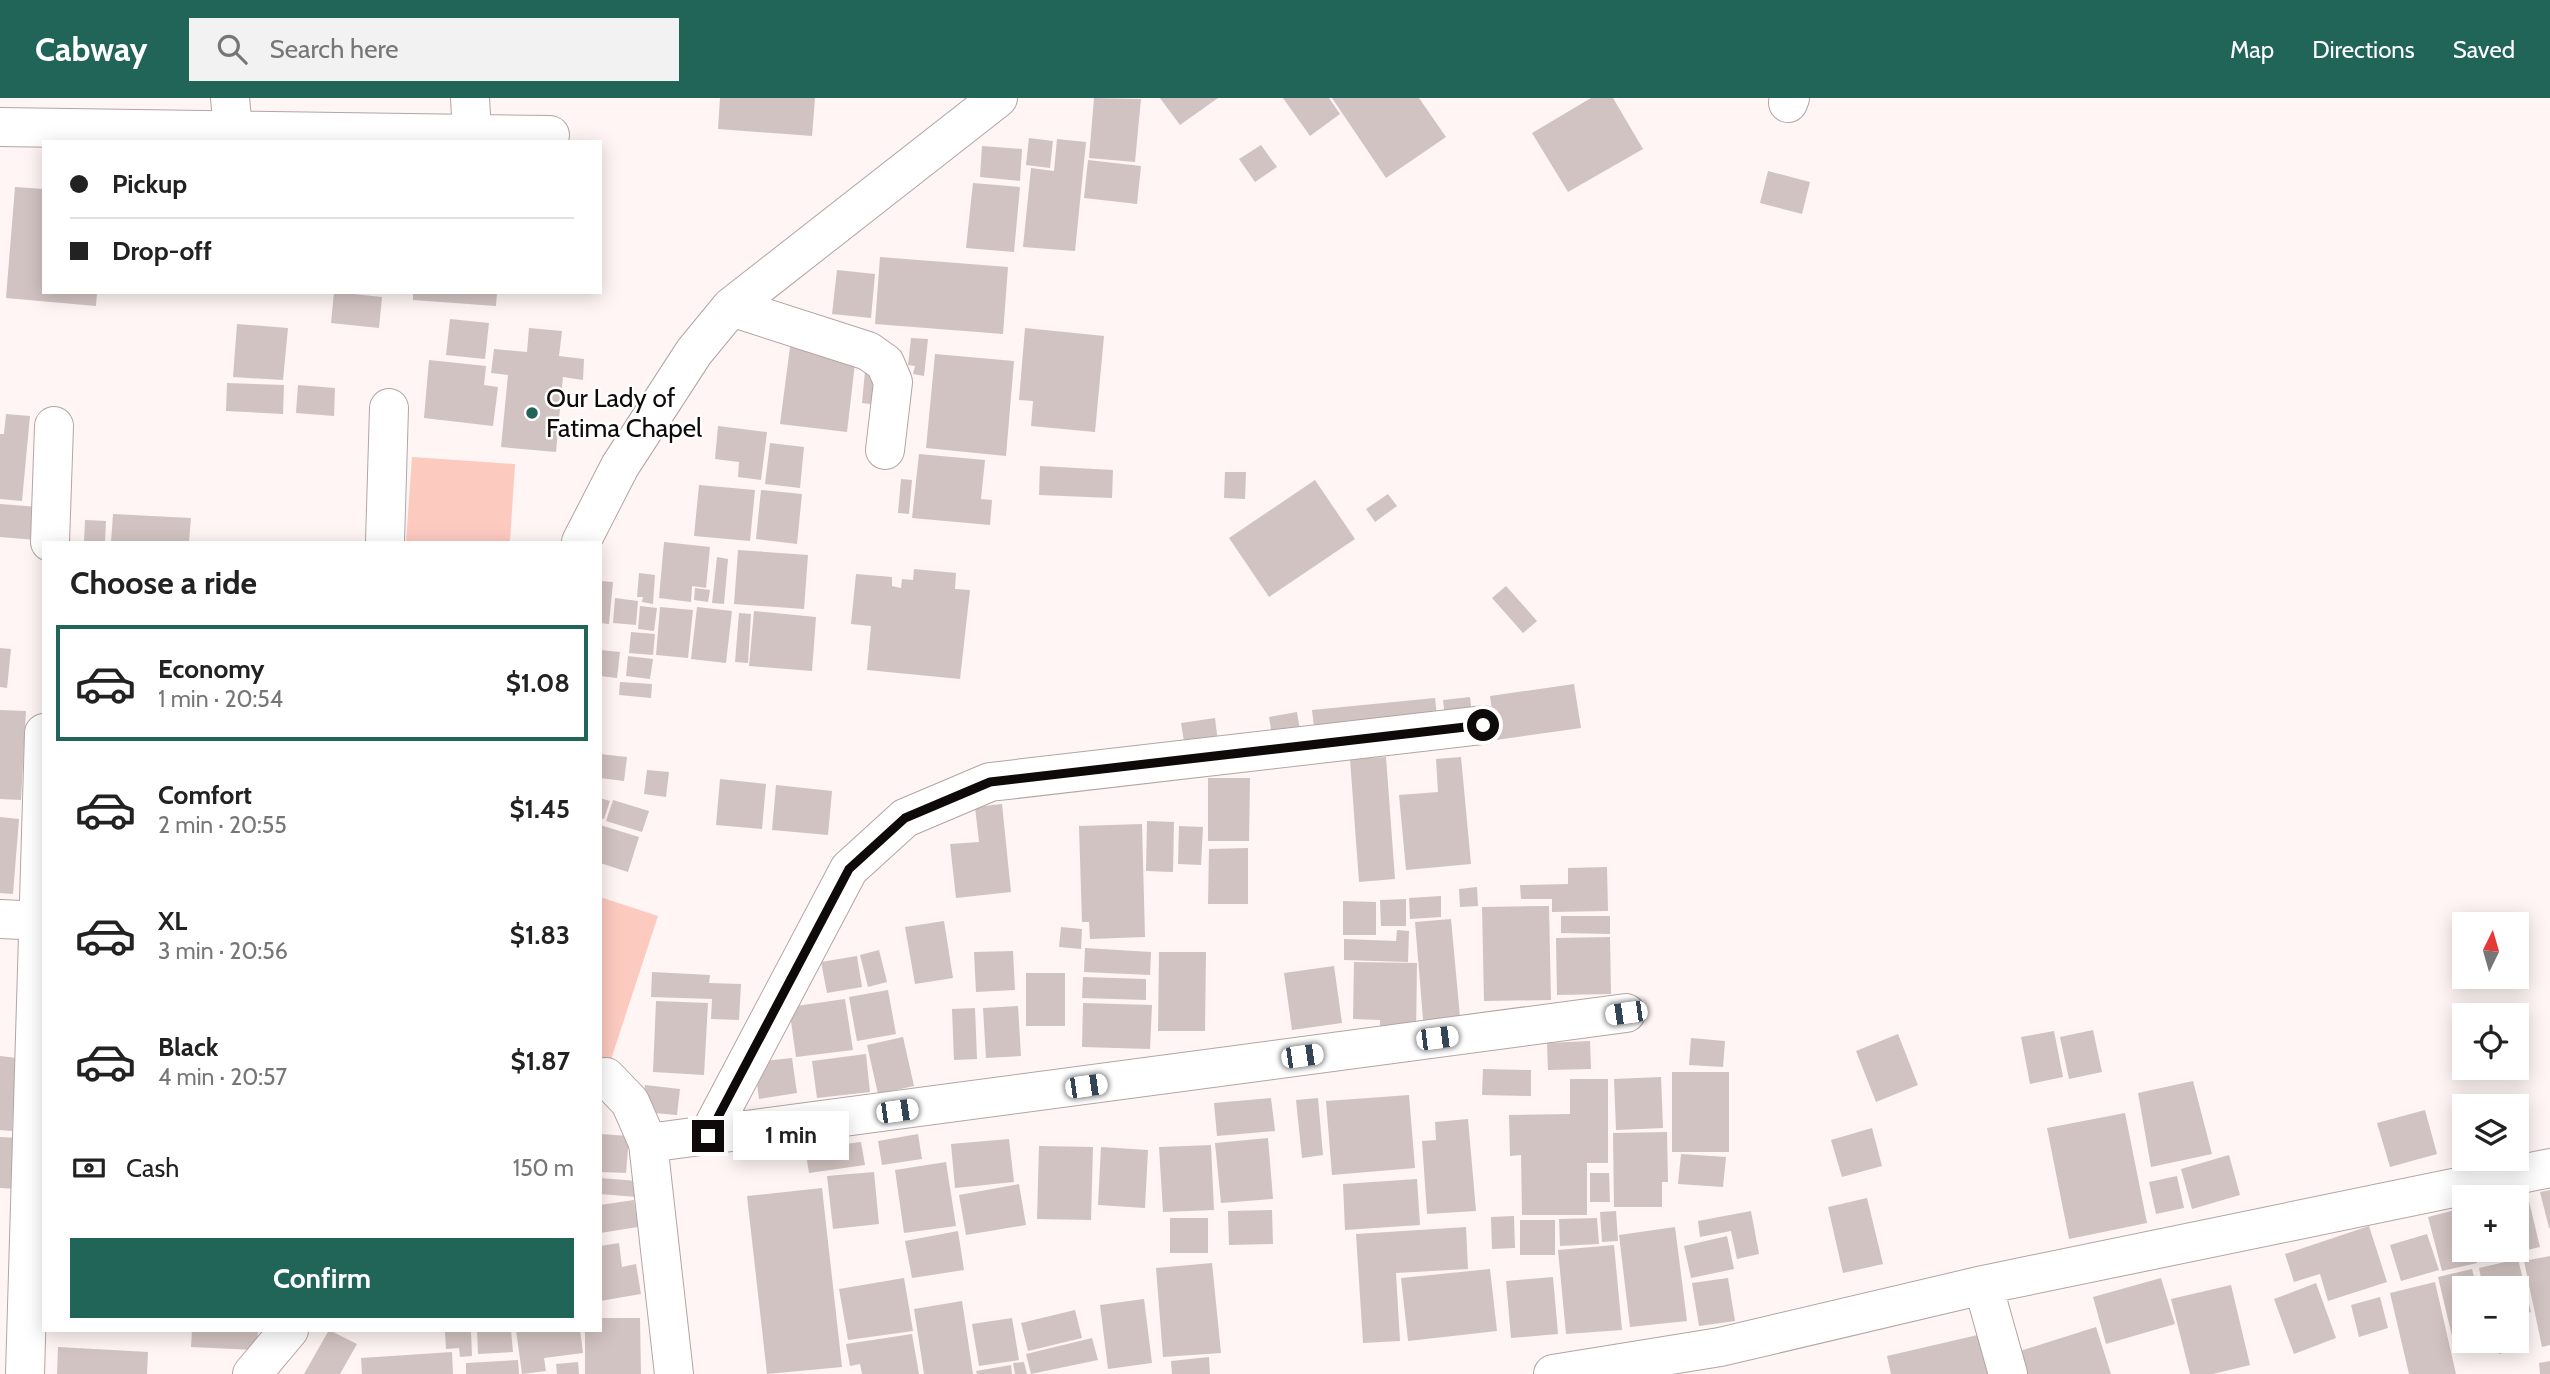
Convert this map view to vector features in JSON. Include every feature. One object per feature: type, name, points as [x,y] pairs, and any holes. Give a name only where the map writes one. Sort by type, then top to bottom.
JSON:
[{"type":"street","points":[[582,541],[620,466],[694,352],[731,307],[998,98]]},
{"type":"street","points":[[0,127],[231,114],[471,115],[550,135]]},
{"type":"street","points":[[731,307],[868,351],[885,363],[893,382],[885,450]]},
{"type":"street","points":[[385,541],[389,408]]},
{"type":"street","points":[[50,541],[54,426]]},
{"type":"street","points":[[708,1136],[849,869],[905,818],[990,782],[1483,725]]},
{"type":"street","points":[[25,1374],[42,858]]},
{"type":"street","points":[[0,919],[41,921]]},
{"type":"street","points":[[648,1143],[1626,1013]]},
{"type":"street","points":[[606,1077],[630,1102],[648,1143],[674,1374]]},
{"type":"street","points":[[1553,1374],[1720,1347],[1983,1285],[2550,1168]]},
{"type":"street","points":[[1983,1285],[2008,1374]]},
{"type":"street","points":[[252,1374],[287,1332]]},
{"type":"shaded area","points":[[412,457],[515,464],[510,541],[406,541]]},
{"type":"shaded area","points":[[602,898],[658,916],[602,1087]]},
{"type":"building","points":[[720,98],[815,98],[812,136],[718,129]]},
{"type":"building","points":[[1094,98],[1141,99],[1135,162],[1089,158]]},
{"type":"building","points":[[1160,98],[1218,98],[1180,125]]},
{"type":"building","points":[[1283,98],[1329,98],[1340,114],[1310,136]]},
{"type":"building","points":[[1332,98],[1419,98],[1446,137],[1386,178]]},
{"type":"building","points":[[1591,98],[1613,98],[1643,149],[1568,192],[1532,133]]},
{"type":"building","points":[[1029,138],[1053,141],[1050,168],[1026,165]]},
{"type":"building","points":[[1057,139],[1086,142],[1075,251],[1023,247],[1031,168],[1054,171]]},
{"type":"building","points":[[1261,145],[1277,167],[1255,182],[1239,159]]},
{"type":"building","points":[[982,146],[1022,149],[1020,181],[980,177]]},
{"type":"building","points":[[1088,160],[1141,166],[1137,204],[1084,198]]},
{"type":"building","points":[[1768,171],[1810,182],[1802,214],[1760,203]]},
{"type":"building","points":[[973,183],[1020,187],[1014,252],[966,248]]},
{"type":"building","points":[[15,187],[42,189],[42,294],[97,294],[96,306],[6,298]]},
{"type":"building","points":[[880,257],[1008,267],[1003,334],[875,324]]},
{"type":"building","points":[[837,270],[875,274],[871,318],[832,314]]},
{"type":"building","points":[[334,294],[382,297],[379,328],[331,323]]},
{"type":"building","points":[[413,294],[497,294],[496,306],[413,300]]},
{"type":"building","points":[[450,319],[489,323],[485,359],[446,355]]},
{"type":"building","points":[[237,324],[288,328],[283,380],[233,377]]},
{"type":"building","name":"Our Lady of Fatima Chapel","points":[[529,328],[562,331],[559,356],[584,359],[583,380],[563,377],[556,452],[501,447],[508,375],[491,373],[494,349],[527,352]]},
{"type":"building","points":[[1025,328],[1104,336],[1095,432],[1031,426],[1033,401],[1019,400]]},
{"type":"building","points":[[911,338],[928,339],[924,376],[913,374],[915,366],[908,365]]},
{"type":"building","points":[[790,347],[856,355],[847,432],[780,424]]},
{"type":"building","points":[[935,354],[1014,361],[1006,456],[926,448]]},
{"type":"building","points":[[429,360],[486,366],[484,385],[498,387],[493,426],[424,418]]},
{"type":"building","points":[[866,360],[887,406],[862,403]]},
{"type":"building","points":[[227,383],[284,385],[283,414],[226,411]]},
{"type":"building","points":[[298,385],[335,388],[334,416],[296,413]]},
{"type":"building","points":[[6,414],[30,416],[22,501],[0,499],[0,434],[4,434]]},
{"type":"building","points":[[718,426],[767,432],[761,480],[738,477],[739,462],[715,459]]},
{"type":"building","points":[[770,443],[804,447],[800,488],[765,484]]},
{"type":"building","points":[[919,454],[985,460],[981,499],[992,500],[990,525],[912,518]]},
{"type":"building","points":[[1040,466],[1113,470],[1112,498],[1039,495]]},
{"type":"building","points":[[1225,472],[1246,472],[1245,499],[1224,498]]},
{"type":"building","points":[[901,479],[912,480],[909,514],[898,513]]},
{"type":"building","points":[[1315,480],[1355,539],[1269,597],[1229,538]]},
{"type":"building","points":[[699,485],[755,490],[750,541],[694,536]]},
{"type":"building","points":[[761,490],[802,494],[797,544],[756,539]]},
{"type":"building","points":[[1388,494],[1397,506],[1375,522],[1366,509]]},
{"type":"building","points":[[0,504],[39,507],[36,540],[0,537]]},
{"type":"building","points":[[113,514],[191,518],[189,541],[111,541]]},
{"type":"building","points":[[85,520],[106,521],[105,541],[84,541]]},
{"type":"building","points":[[664,542],[710,547],[706,588],[692,586],[691,602],[659,598]]},
{"type":"building","points":[[738,550],[808,555],[804,609],[734,604]]},
{"type":"building","points":[[717,557],[728,559],[724,604],[712,603]]},
{"type":"building","points":[[914,569],[956,573],[955,589],[970,590],[960,679],[867,670],[871,626],[851,624],[856,574],[892,577],[892,586],[901,588],[902,579],[913,580]]},
{"type":"building","points":[[639,573],[655,575],[653,604],[642,602],[643,597],[637,597]]},
{"type":"building","points":[[602,581],[613,582],[609,624],[602,623]]},
{"type":"building","points":[[1506,586],[1537,621],[1523,633],[1492,598]]},
{"type":"building","points":[[695,588],[710,590],[708,602],[694,600]]},
{"type":"building","points":[[615,598],[638,601],[636,625],[613,623]]},
{"type":"building","points":[[640,606],[657,608],[654,631],[638,629]]},
{"type":"building","points":[[660,607],[693,610],[688,658],[656,655]]},
{"type":"building","points":[[697,607],[732,611],[726,663],[691,659]]},
{"type":"building","points":[[754,611],[816,617],[812,671],[749,666]]},
{"type":"building","points":[[739,613],[751,614],[748,663],[735,662]]},
{"type":"building","points":[[631,632],[655,634],[653,655],[629,653]]},
{"type":"building","points":[[0,648],[11,649],[7,688],[0,687]]},
{"type":"building","points":[[602,650],[620,652],[617,678],[602,676]]},
{"type":"building","points":[[628,656],[653,659],[650,679],[626,676]]},
{"type":"building","points":[[620,682],[652,684],[651,698],[619,695]]},
{"type":"building","points":[[1574,684],[1581,728],[1496,740],[1490,696]]},
{"type":"building","points":[[1470,697],[1473,723],[1446,725],[1443,700]]},
{"type":"building","points":[[1435,698],[1438,725],[1315,736],[1312,710]]},
{"type":"building","points":[[0,710],[26,711],[21,800],[0,799]]},
{"type":"building","points":[[1297,712],[1301,736],[1273,741],[1269,717]]},
{"type":"building","points":[[1215,718],[1219,750],[1186,754],[1181,723]]},
{"type":"building","points":[[602,754],[627,757],[624,781],[602,778]]},
{"type":"building","points":[[1386,757],[1395,879],[1359,882],[1350,759]]},
{"type":"building","points":[[1461,757],[1471,864],[1406,870],[1399,795],[1438,792],[1436,759]]},
{"type":"building","points":[[647,770],[669,772],[666,797],[644,794]]},
{"type":"building","points":[[1208,778],[1250,778],[1249,841],[1208,841]]},
{"type":"building","points":[[720,779],[766,784],[762,829],[716,825]]},
{"type":"building","points":[[776,785],[832,791],[828,835],[772,830]]},
{"type":"building","points":[[602,799],[610,801],[602,818]]},
{"type":"building","points":[[613,800],[649,811],[642,832],[606,821]]},
{"type":"building","points":[[1002,804],[1011,892],[956,898],[950,844],[979,842],[975,807]]},
{"type":"building","points":[[0,817],[19,819],[13,894],[0,893]]},
{"type":"building","points":[[1147,821],[1174,822],[1173,872],[1146,871]]},
{"type":"building","points":[[1142,824],[1145,937],[1090,939],[1089,922],[1082,922],[1079,826]]},
{"type":"building","points":[[602,826],[639,837],[628,872],[602,864]]},
{"type":"building","points":[[1179,826],[1203,827],[1201,865],[1178,864]]},
{"type":"building","points":[[1248,848],[1248,904],[1208,904],[1209,849]]},
{"type":"building","points":[[1607,867],[1608,911],[1552,912],[1552,899],[1521,899],[1520,885],[1568,884],[1568,868]]},
{"type":"building","points":[[1477,887],[1478,906],[1460,907],[1459,889]]},
{"type":"building","points":[[1441,896],[1441,917],[1410,919],[1409,898]]},
{"type":"building","points":[[1406,899],[1406,926],[1381,926],[1380,900]]},
{"type":"building","points":[[1343,901],[1376,902],[1376,935],[1343,935]]},
{"type":"building","points":[[1549,906],[1551,1000],[1484,1001],[1482,907]]},
{"type":"building","points":[[1561,916],[1610,916],[1610,934],[1561,933]]},
{"type":"building","points":[[1451,919],[1461,1028],[1424,1031],[1415,922]]},
{"type":"building","points":[[944,921],[953,978],[915,984],[905,927]]},
{"type":"building","points":[[1061,927],[1082,929],[1081,949],[1059,947]]},
{"type":"building","points":[[1397,930],[1409,931],[1408,962],[1344,960],[1344,939],[1396,941]]},
{"type":"building","points":[[1610,937],[1611,994],[1557,995],[1556,938]]},
{"type":"building","points":[[1085,948],[1151,952],[1150,975],[1084,972]]},
{"type":"building","points":[[879,950],[887,982],[868,987],[860,955]]},
{"type":"building","points":[[1013,951],[1015,990],[976,992],[974,952]]},
{"type":"building","points":[[1159,952],[1206,952],[1205,1031],[1158,1031]]},
{"type":"building","points":[[857,956],[862,987],[827,993],[821,962]]},
{"type":"building","points":[[1354,962],[1417,963],[1416,1036],[1380,1035],[1380,1020],[1353,1019]]},
{"type":"building","points":[[1334,966],[1342,1023],[1292,1030],[1284,973]]},
{"type":"building","points":[[652,972],[710,975],[709,983],[741,984],[739,1020],[711,1019],[712,999],[651,997]]},
{"type":"building","points":[[1026,973],[1065,973],[1065,1026],[1026,1026]]},
{"type":"building","points":[[1083,977],[1146,979],[1146,1000],[1082,998]]},
{"type":"building","points":[[888,990],[896,1034],[857,1041],[849,997]]},
{"type":"building","points":[[845,999],[853,1050],[796,1057],[789,1007]]},
{"type":"building","points":[[656,1001],[708,1003],[704,1075],[653,1072]]},
{"type":"building","points":[[1083,1003],[1152,1005],[1150,1049],[1082,1047]]},
{"type":"building","points":[[1018,1006],[1021,1056],[986,1058],[983,1008]]},
{"type":"building","points":[[975,1008],[977,1059],[954,1060],[952,1009]]},
{"type":"building","points":[[2093,1030],[2102,1072],[2069,1079],[2060,1037]]},
{"type":"building","points":[[2054,1031],[2063,1077],[2030,1084],[2021,1037]]},
{"type":"building","points":[[1898,1034],[1918,1085],[1876,1102],[1856,1051]]},
{"type":"building","points":[[903,1037],[914,1086],[878,1094],[867,1045]]},
{"type":"building","points":[[1691,1038],[1725,1041],[1723,1067],[1689,1065]]},
{"type":"building","points":[[1590,1041],[1591,1069],[1548,1070],[1547,1043]]},
{"type":"building","points":[[866,1054],[870,1092],[817,1098],[812,1061]]},
{"type":"building","points":[[0,1056],[17,1058],[12,1131],[0,1130]]},
{"type":"building","points":[[792,1058],[797,1093],[759,1099],[754,1062]]},
{"type":"building","points":[[1483,1069],[1531,1070],[1531,1096],[1482,1095]]},
{"type":"building","points":[[1672,1072],[1729,1072],[1729,1152],[1672,1152]]},
{"type":"building","points":[[1661,1077],[1663,1128],[1616,1130],[1614,1079]]},
{"type":"building","points":[[1570,1079],[1608,1079],[1608,1163],[1587,1163],[1587,1215],[1522,1215],[1521,1155],[1510,1156],[1509,1115],[1570,1114]]},
{"type":"building","points":[[2193,1081],[2212,1154],[2151,1167],[2138,1093]]},
{"type":"building","points":[[645,1085],[680,1089],[677,1115],[642,1112]]},
{"type":"building","points":[[1409,1095],[1415,1168],[1332,1175],[1326,1101]]},
{"type":"building","points":[[1271,1098],[1275,1131],[1217,1136],[1214,1103]]},
{"type":"building","points":[[1318,1098],[1323,1155],[1302,1158],[1296,1100]]},
{"type":"building","points":[[2425,1110],[2437,1154],[2390,1167],[2377,1123]]},
{"type":"building","points":[[2125,1113],[2147,1223],[2069,1239],[2047,1128]]},
{"type":"building","points":[[1468,1119],[1476,1211],[1427,1214],[1422,1141],[1436,1140],[1435,1122]]},
{"type":"building","points":[[1872,1128],[1882,1166],[1842,1177],[1831,1140]]},
{"type":"building","points":[[1667,1132],[1668,1182],[1662,1182],[1662,1207],[1614,1207],[1613,1133]]},
{"type":"building","points":[[602,1134],[629,1136],[626,1173],[602,1172]]},
{"type":"building","points":[[918,1134],[922,1159],[882,1165],[878,1141]]},
{"type":"building","points":[[0,1137],[20,1138],[18,1189],[0,1188]]},
{"type":"building","points":[[1268,1138],[1273,1199],[1221,1203],[1215,1143]]},
{"type":"building","points":[[1009,1139],[1014,1182],[955,1188],[951,1144]]},
{"type":"building","points":[[861,1142],[865,1165],[809,1173],[805,1149]]},
{"type":"building","points":[[1211,1145],[1214,1210],[1163,1212],[1159,1147]]},
{"type":"building","points":[[1039,1146],[1093,1147],[1091,1220],[1037,1219]]},
{"type":"building","points":[[1101,1147],[1148,1150],[1145,1208],[1098,1205]]},
{"type":"building","points":[[1681,1154],[1726,1157],[1723,1187],[1678,1184]]},
{"type":"building","points":[[2229,1155],[2240,1195],[2192,1209],[2181,1169]]},
{"type":"building","points":[[946,1162],[956,1226],[904,1233],[895,1170]]},
{"type":"building","points":[[874,1172],[879,1224],[833,1229],[827,1176]]},
{"type":"building","points":[[1590,1173],[1609,1173],[1610,1202],[1590,1202]]},
{"type":"building","points":[[2177,1176],[2184,1208],[2156,1214],[2149,1182]]},
{"type":"building","points":[[602,1178],[637,1181],[636,1197],[602,1194]]},
{"type":"building","points":[[1417,1179],[1420,1225],[1345,1230],[1343,1184]]},
{"type":"building","points":[[1019,1184],[1026,1225],[966,1235],[959,1195]]},
{"type":"building","points":[[822,1188],[842,1367],[767,1374],[747,1196]]},
{"type":"building","points":[[2550,1190],[2550,1228],[2549,1228],[2540,1192]]},
{"type":"building","points":[[1867,1198],[1883,1264],[1843,1273],[1828,1207]]},
{"type":"building","points":[[634,1200],[638,1227],[602,1233],[602,1205]]},
{"type":"building","points":[[2529,1201],[2540,1247],[2529,1250]]},
{"type":"building","points":[[1272,1210],[1273,1244],[1229,1245],[1228,1211]]},
{"type":"building","points":[[1616,1211],[1618,1241],[1602,1242],[1600,1212]]},
{"type":"building","points":[[1751,1211],[1759,1254],[1737,1259],[1731,1231],[1700,1237],[1698,1221]]},
{"type":"building","points":[[2452,1211],[2452,1262],[2477,1263],[2442,1271],[2428,1217]]},
{"type":"building","points":[[1514,1216],[1515,1248],[1492,1249],[1491,1217]]},
{"type":"building","points":[[1170,1218],[1208,1218],[1208,1253],[1170,1253]]},
{"type":"building","points":[[1597,1218],[1599,1244],[1560,1246],[1559,1219]]},
{"type":"building","points":[[1520,1220],[1555,1220],[1555,1255],[1520,1255]]},
{"type":"building","points":[[2369,1226],[2387,1282],[2328,1301],[2320,1274],[2294,1282],[2285,1254]]},
{"type":"building","points":[[1466,1227],[1468,1269],[1396,1273],[1400,1341],[1363,1343],[1356,1234]]},
{"type":"building","points":[[1675,1227],[1687,1321],[1630,1327],[1619,1235]]},
{"type":"building","points":[[958,1231],[964,1270],[912,1278],[905,1241]]},
{"type":"building","points":[[2427,1234],[2439,1270],[2401,1281],[2390,1245]]},
{"type":"building","points":[[1727,1236],[1734,1269],[1691,1278],[1684,1246]]},
{"type":"building","points":[[619,1243],[622,1267],[636,1264],[641,1294],[602,1301],[602,1246]]},
{"type":"building","points":[[1614,1245],[1622,1330],[1566,1334],[1558,1250]]},
{"type":"building","points":[[2550,1256],[2550,1345],[2542,1347],[2524,1262]]},
{"type":"building","points":[[2519,1262],[2522,1276],[2481,1276],[2479,1268]]},
{"type":"building","points":[[1212,1263],[1221,1353],[1163,1357],[1156,1268]]},
{"type":"building","points":[[1490,1269],[1497,1331],[1408,1341],[1401,1278]]},
{"type":"building","points":[[2472,1269],[2474,1276],[2452,1276],[2452,1336],[2438,1277]]},
{"type":"building","points":[[1553,1277],[1558,1334],[1511,1338],[1506,1281]]},
{"type":"building","points":[[904,1278],[913,1331],[848,1340],[839,1289]]},
{"type":"building","points":[[1728,1278],[1735,1321],[1699,1326],[1692,1283]]},
{"type":"building","points":[[2161,1278],[2175,1324],[2106,1344],[2093,1297]]},
{"type":"building","points":[[2435,1282],[2456,1374],[2409,1374],[2390,1293]]},
{"type":"building","points":[[2316,1283],[2336,1338],[2294,1354],[2274,1299]]},
{"type":"building","points":[[2231,1285],[2250,1365],[2213,1374],[2190,1374],[2171,1299]]},
{"type":"building","points":[[2380,1297],[2388,1328],[2359,1337],[2351,1305]]},
{"type":"building","points":[[1144,1299],[1152,1363],[1108,1369],[1100,1305]]},
{"type":"building","points":[[962,1301],[973,1374],[924,1374],[914,1309]]},
{"type":"building","points":[[1075,1310],[1082,1338],[1028,1351],[1021,1323]]},
{"type":"building","points":[[602,1318],[640,1318],[641,1374],[585,1374],[585,1332],[602,1332]]},
{"type":"building","points":[[1012,1318],[1019,1360],[979,1366],[972,1324]]},
{"type":"building","points":[[2096,1327],[2111,1374],[2027,1374],[2020,1351]]},
{"type":"building","points":[[192,1332],[258,1332],[257,1350],[191,1347]]},
{"type":"building","points":[[328,1332],[357,1344],[340,1374],[304,1374]]},
{"type":"building","points":[[445,1332],[471,1332],[472,1356],[460,1357],[459,1348],[446,1349]]},
{"type":"building","points":[[477,1332],[511,1332],[513,1352],[478,1354]]},
{"type":"building","points":[[516,1332],[580,1332],[583,1353],[544,1358],[546,1371],[522,1374]]},
{"type":"building","points":[[912,1334],[919,1374],[862,1374],[860,1364],[850,1366],[846,1344]]},
{"type":"building","points":[[1982,1334],[1990,1374],[1891,1374],[1887,1356]]},
{"type":"building","points":[[1092,1338],[1098,1360],[1031,1374],[1026,1354]]},
{"type":"building","points":[[58,1347],[148,1352],[147,1374],[57,1374]]},
{"type":"building","points":[[452,1352],[453,1374],[362,1374],[361,1358]]},
{"type":"building","points":[[1209,1357],[1210,1374],[1172,1374],[1171,1361]]},
{"type":"building","points":[[518,1360],[519,1374],[466,1374],[466,1363]]},
{"type":"building","points":[[2550,1361],[2550,1374],[2540,1374],[2539,1363]]},
{"type":"building","points":[[578,1362],[579,1374],[557,1374],[556,1364]]},
{"type":"building","points":[[1024,1362],[1027,1374],[1015,1374],[1013,1363]]},
{"type":"building","points":[[1011,1365],[1012,1374],[977,1374],[976,1371]]},
{"type":"place","name":"Our Lady of Fatima Chapel","points":[[532,413]]},
{"type":"route","points":[[708,1136],[849,869],[905,818],[990,782],[1483,725]]}]
